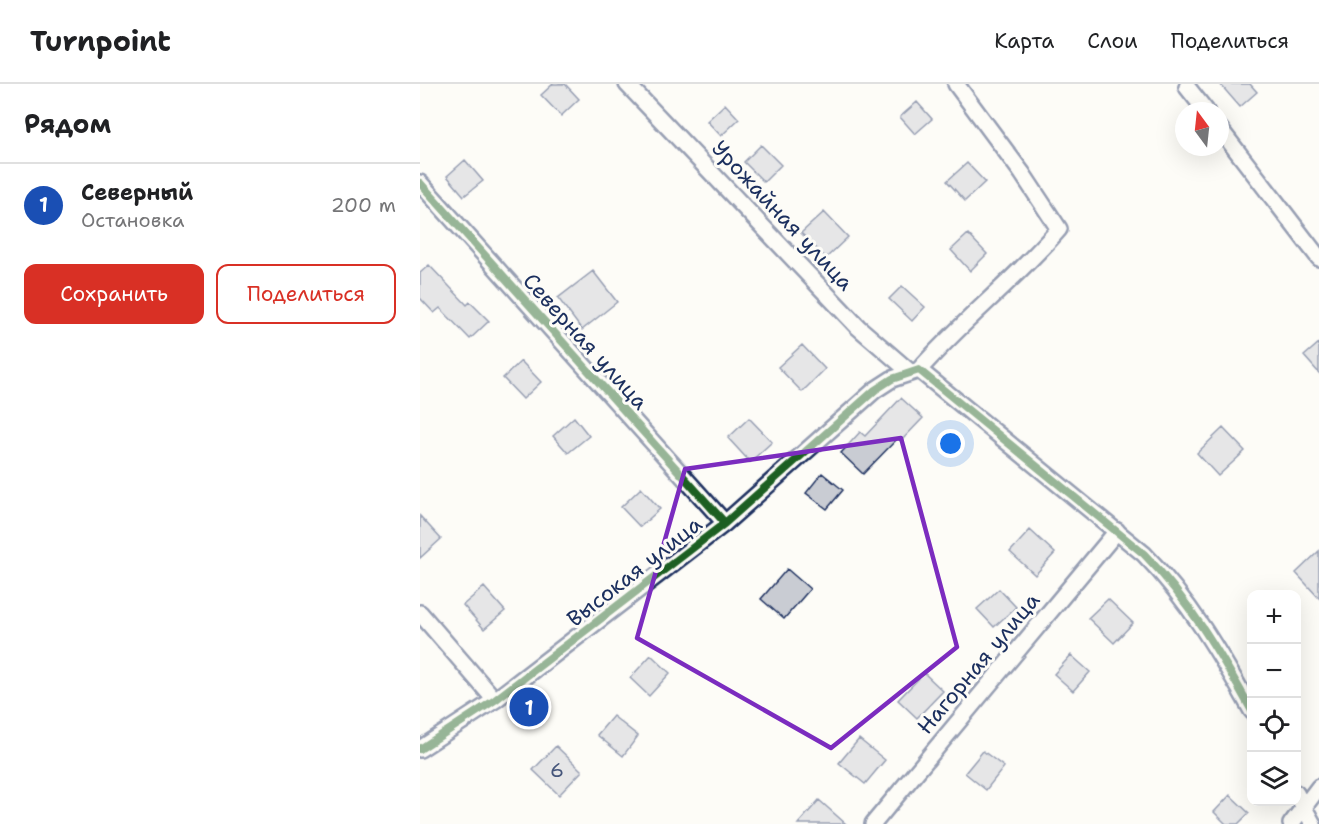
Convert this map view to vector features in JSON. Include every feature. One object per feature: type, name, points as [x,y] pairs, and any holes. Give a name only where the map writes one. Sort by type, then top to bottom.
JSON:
[{"type":"street","name":"Урожайная улица","points":[[627,84],[858,327],[1144,554],[1165,576],[1195,615],[1229,669],[1247,703]]},
{"type":"street","points":[[915,371],[1042,249],[1059,229],[1022,173],[956,84]]},
{"type":"street","points":[[1187,87],[1199,102]]},
{"type":"street","points":[[1229,141],[1319,258]]},
{"type":"street","name":"Северная улица","points":[[420,183],[725,523]]},
{"type":"street","name":"Высокая улица","points":[[420,749],[495,700],[725,523],[875,390],[915,371]]},
{"type":"street","name":"Нагорная улица","points":[[873,824],[1117,531]]},
{"type":"street","points":[[420,613],[495,700]]},
{"type":"street","points":[[1291,824],[1319,787]]},
{"type":"street","points":[[1301,802],[1313,824]]},
{"type":"highlighted area","points":[[901,438],[957,647],[831,748],[637,638],[685,469]]},
{"type":"building","points":[[553,84],[565,84],[579,99],[561,116],[541,95]]},
{"type":"building","points":[[1220,84],[1250,84],[1257,92],[1240,107]]},
{"type":"building","points":[[917,102],[932,119],[915,134],[900,117]]},
{"type":"building","points":[[725,104],[739,119],[721,136],[707,121]]},
{"type":"building","points":[[761,145],[781,165],[764,182],[744,162]]},
{"type":"building","points":[[465,160],[483,181],[464,196],[447,176]]},
{"type":"building","points":[[967,163],[985,182],[965,201],[947,181]]},
{"type":"building","points":[[824,212],[848,237],[826,258],[801,233]]},
{"type":"building","points":[[968,234],[987,254],[970,271],[951,250]]},
{"type":"building","points":[[429,265],[467,305],[470,302],[489,321],[470,339],[440,308],[434,313],[420,298],[420,273]]},
{"type":"building","points":[[593,271],[617,302],[582,330],[558,298]]},
{"type":"building","points":[[902,286],[925,307],[912,321],[889,299]]},
{"type":"building","points":[[1319,343],[1319,373],[1304,356]]},
{"type":"building","points":[[802,345],[825,369],[802,392],[778,367]]},
{"type":"building","points":[[521,361],[541,382],[523,399],[503,378]]},
{"type":"building","points":[[901,398],[923,418],[901,441],[898,438],[863,474],[841,453],[860,432],[865,436]]},
{"type":"building","points":[[574,417],[589,436],[568,453],[553,436]]},
{"type":"building","points":[[749,418],[772,442],[750,462],[728,438]]},
{"type":"building","points":[[1223,428],[1245,451],[1218,476],[1197,453]]},
{"type":"building","points":[[822,473],[843,490],[827,509],[806,493]]},
{"type":"building","points":[[641,488],[660,509],[640,527],[621,507]]},
{"type":"building","points":[[420,516],[441,539],[420,558]]},
{"type":"building","points":[[1030,530],[1055,553],[1035,575],[1010,552]]},
{"type":"building","points":[[1319,551],[1319,598],[1296,573]]},
{"type":"building","points":[[787,569],[810,589],[784,619],[761,599]]},
{"type":"building","points":[[484,587],[505,611],[484,629],[463,605]]},
{"type":"building","points":[[999,589],[1016,607],[994,627],[977,609]]},
{"type":"building","points":[[1108,599],[1133,623],[1114,643],[1088,618]]},
{"type":"building","points":[[651,655],[670,673],[649,696],[630,678]]},
{"type":"building","points":[[1071,655],[1090,672],[1073,691],[1054,674]]},
{"type":"building","points":[[924,673],[943,691],[917,718],[898,700]]},
{"type":"building","points":[[613,716],[638,736],[623,756],[597,735]]},
{"type":"building","points":[[859,739],[885,760],[865,784],[839,763]]},
{"type":"building","points":[[556,746],[582,771],[559,795],[533,770]]},
{"type":"building","points":[[983,751],[1004,767],[986,790],[965,773]]},
{"type":"building","points":[[1230,795],[1249,813],[1238,824],[1226,824],[1214,812]]},
{"type":"building","points":[[819,800],[846,824],[798,824]]},
{"type":"cycle path","points":[[420,183],[725,523]]},
{"type":"cycle path","points":[[420,749],[495,700],[725,523],[875,390],[892,379],[919,370],[1144,554],[1190,609],[1247,702]]},
{"type":"place","name":"Северный","points":[[529,707]]}]
